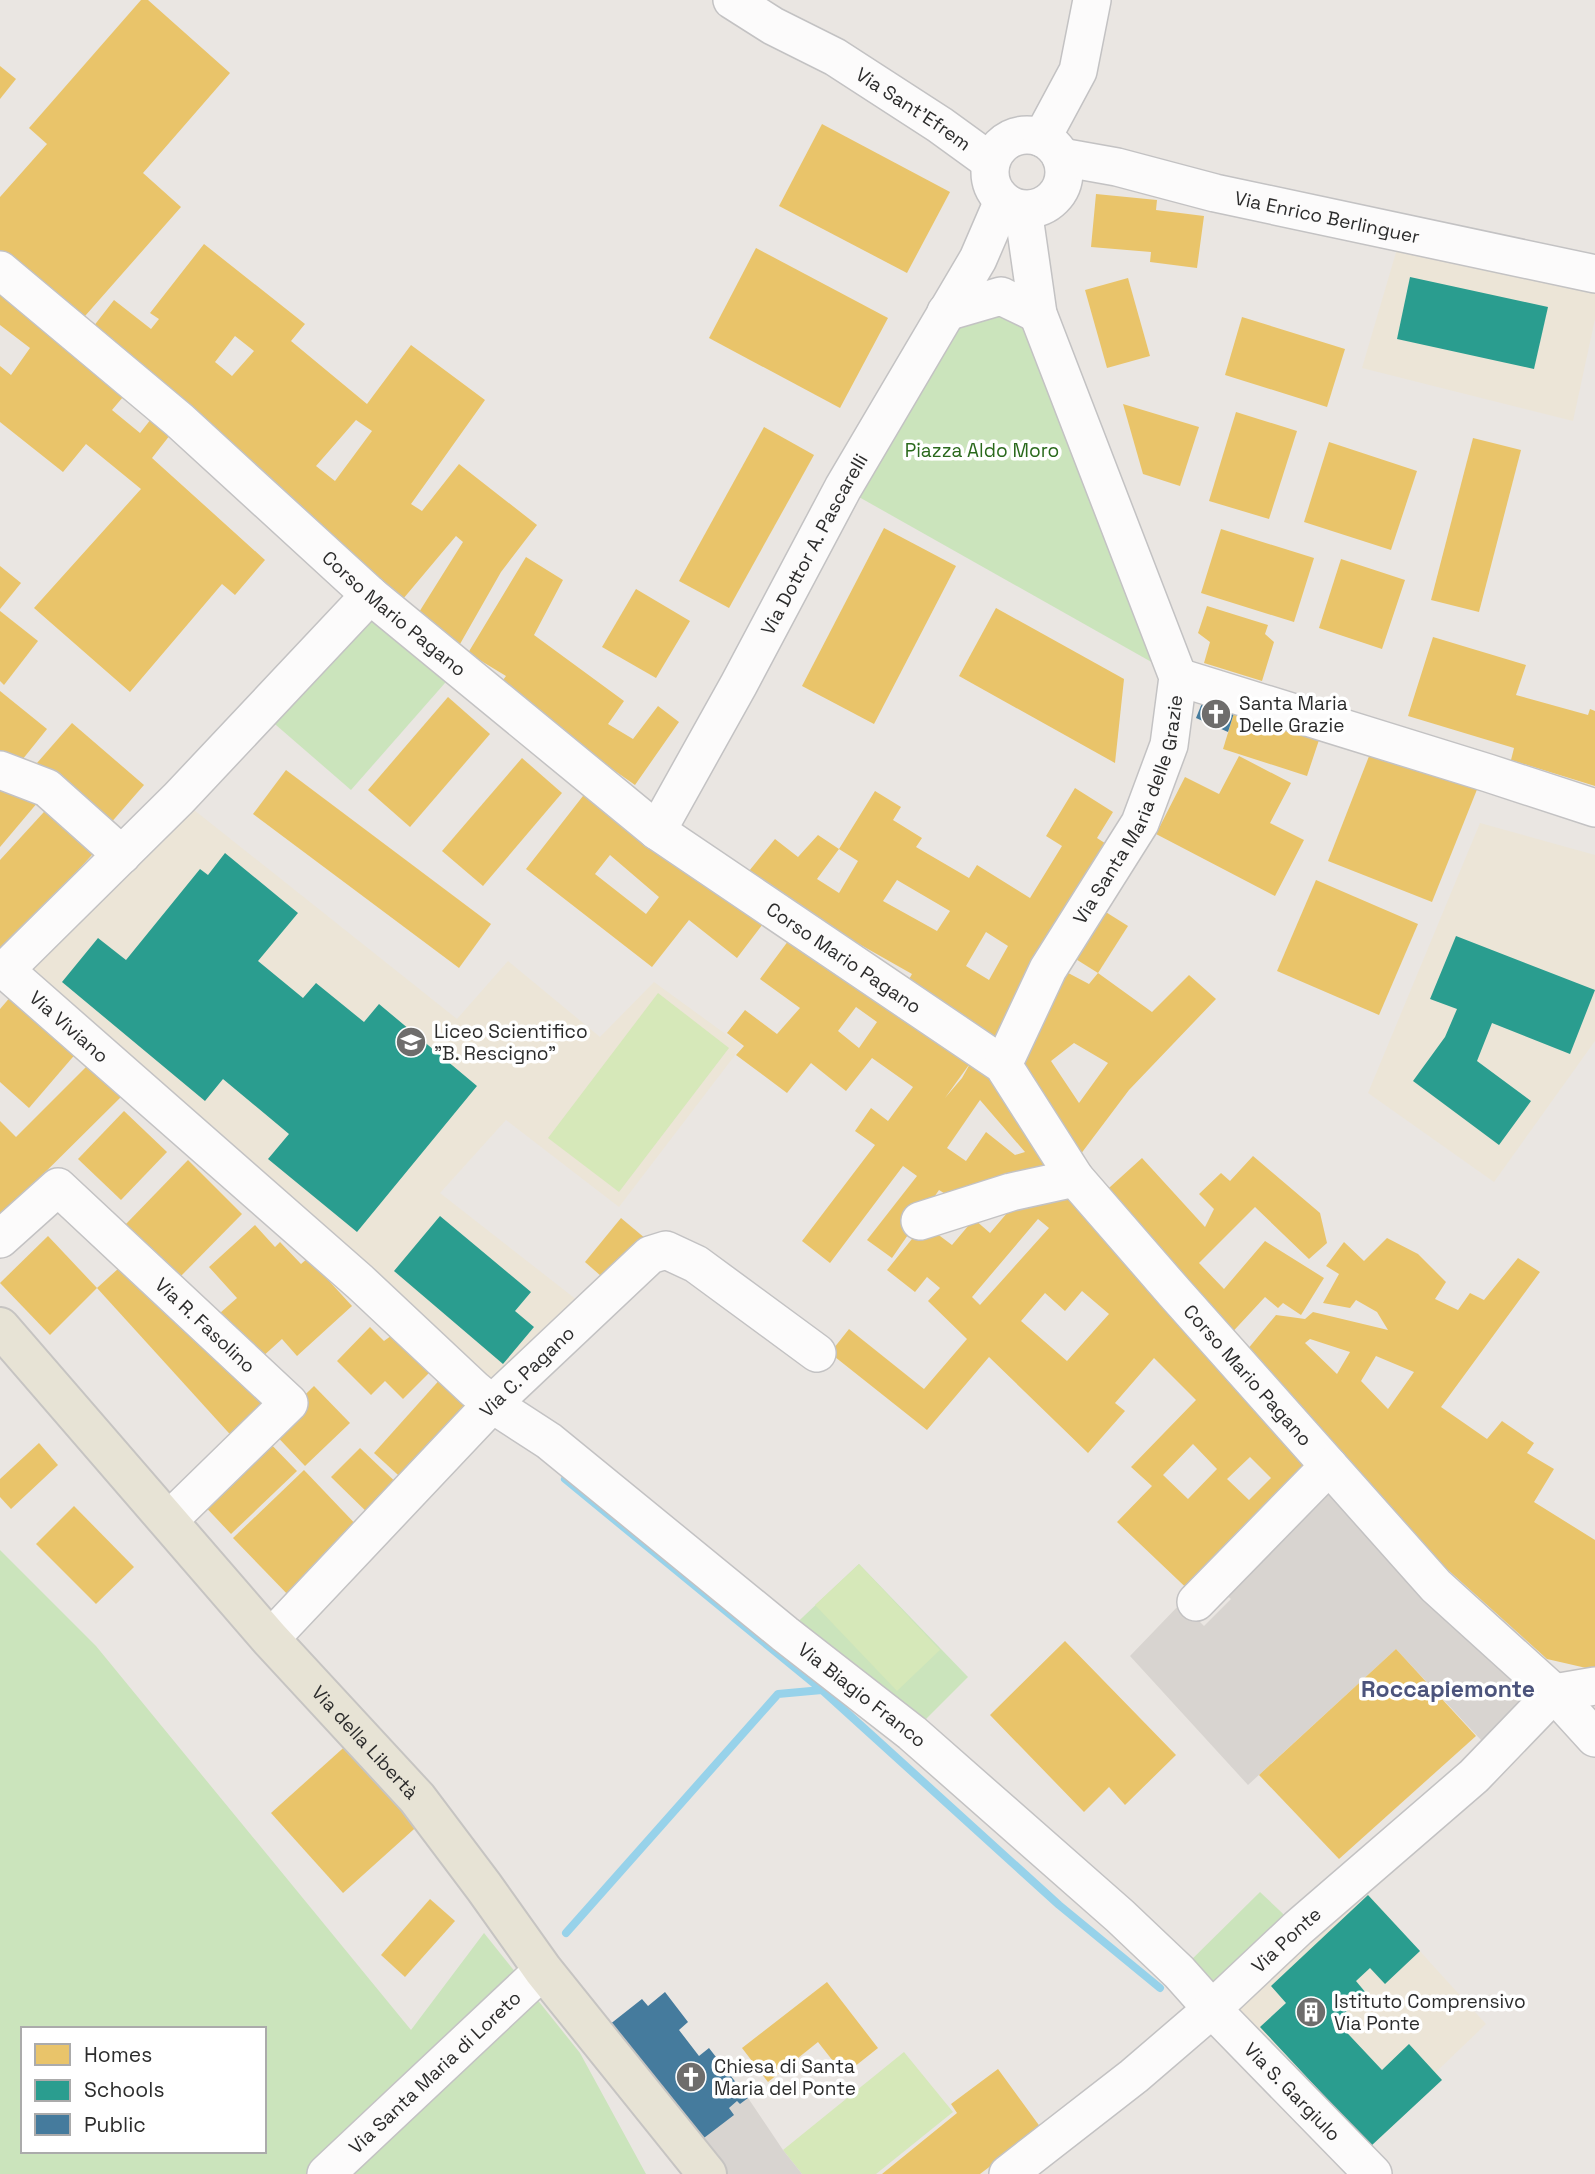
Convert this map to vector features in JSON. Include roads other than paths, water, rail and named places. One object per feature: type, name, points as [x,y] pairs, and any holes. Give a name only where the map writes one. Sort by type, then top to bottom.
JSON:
[{"type":"main road","name":"Via della Libertà","points":[[0,1327],[270,1639],[417,1798],[543,1970],[708,2174]]},
{"type":"street","name":"Via Sant'Efrem","points":[[732,0],[773,26],[835,57],[940,125],[1028,173]]},
{"type":"street","name":"Via Sant'Efrem","points":[[773,0],[790,11],[835,57]]},
{"type":"street","name":"Via Dottor A. Pascarelli","points":[[657,831],[843,488],[1028,173],[1079,71],[1092,0]]},
{"type":"street","name":"Via Enrico Berlinguer","points":[[1028,173],[1117,167],[1215,193],[1595,274]]},
{"type":"street","points":[[1028,173],[1036,301],[1178,677]]},
{"type":"street","name":"Corso Mario Pagano","points":[[0,270],[179,420],[370,595],[657,831],[1003,1065],[1075,1178],[1436,1586],[1554,1693],[1595,1738]]},
{"type":"street","points":[[946,312],[1001,296],[1036,301]]},
{"type":"street","name":"Via Viviano","points":[[370,595],[179,798],[2,970],[360,1283],[492,1404]]},
{"type":"street","name":"Via Santa Maria delle Grazie","points":[[1003,1065],[1048,969],[1140,823],[1169,745],[1178,677],[1595,808]]},
{"type":"street","points":[[0,769],[47,788],[122,855]]},
{"type":"street","points":[[920,1221],[1011,1192],[1075,1178]]},
{"type":"street","name":"Via R. Fasolino","points":[[0,1239],[58,1187],[289,1403],[169,1520]]},
{"type":"street","name":"Via C. Pagano","points":[[270,1639],[492,1404],[650,1255],[666,1250],[695,1264],[817,1353]]},
{"type":"street","name":"Via Biagio Franco","points":[[492,1404],[549,1441],[785,1634],[912,1733],[1120,1916],[1179,1972],[1212,2009]]},
{"type":"street","points":[[1196,1602],[1329,1466]]},
{"type":"street","points":[[1554,1693],[1595,1686]]},
{"type":"street","name":"Via Ponte","points":[[1008,2174],[1134,2076],[1212,2009],[1298,1928],[1474,1776],[1554,1693]]},
{"type":"street","name":"Via Santa Maria di Loreto","points":[[326,2174],[543,1970]]},
{"type":"street","name":"Via S. Gargiulo","points":[[1212,2009],[1373,2174]]},
{"type":"waterway","points":[[565,1479],[822,1690],[1059,1905],[1160,1988]]},
{"type":"waterway","points":[[566,1933],[778,1694],[822,1690]]},
{"type":"place","name":"Santa Maria Delle Grazie","points":[[1216,714]]},
{"type":"place","name":"Liceo Scientifico \"B. Rescigno\"","points":[[411,1042]]},
{"type":"place","name":"Istituto Comprensivo Via Ponte","points":[[1311,2012]]},
{"type":"place","name":"Chiesa di Santa Maria del Ponte","points":[[691,2077]]},
{"type":"district","name":"Roccapiemonte","points":[[1448,1689]]},
{"type":"park label","name":"Piazza Aldo Moro","points":[[982,450]]}]
